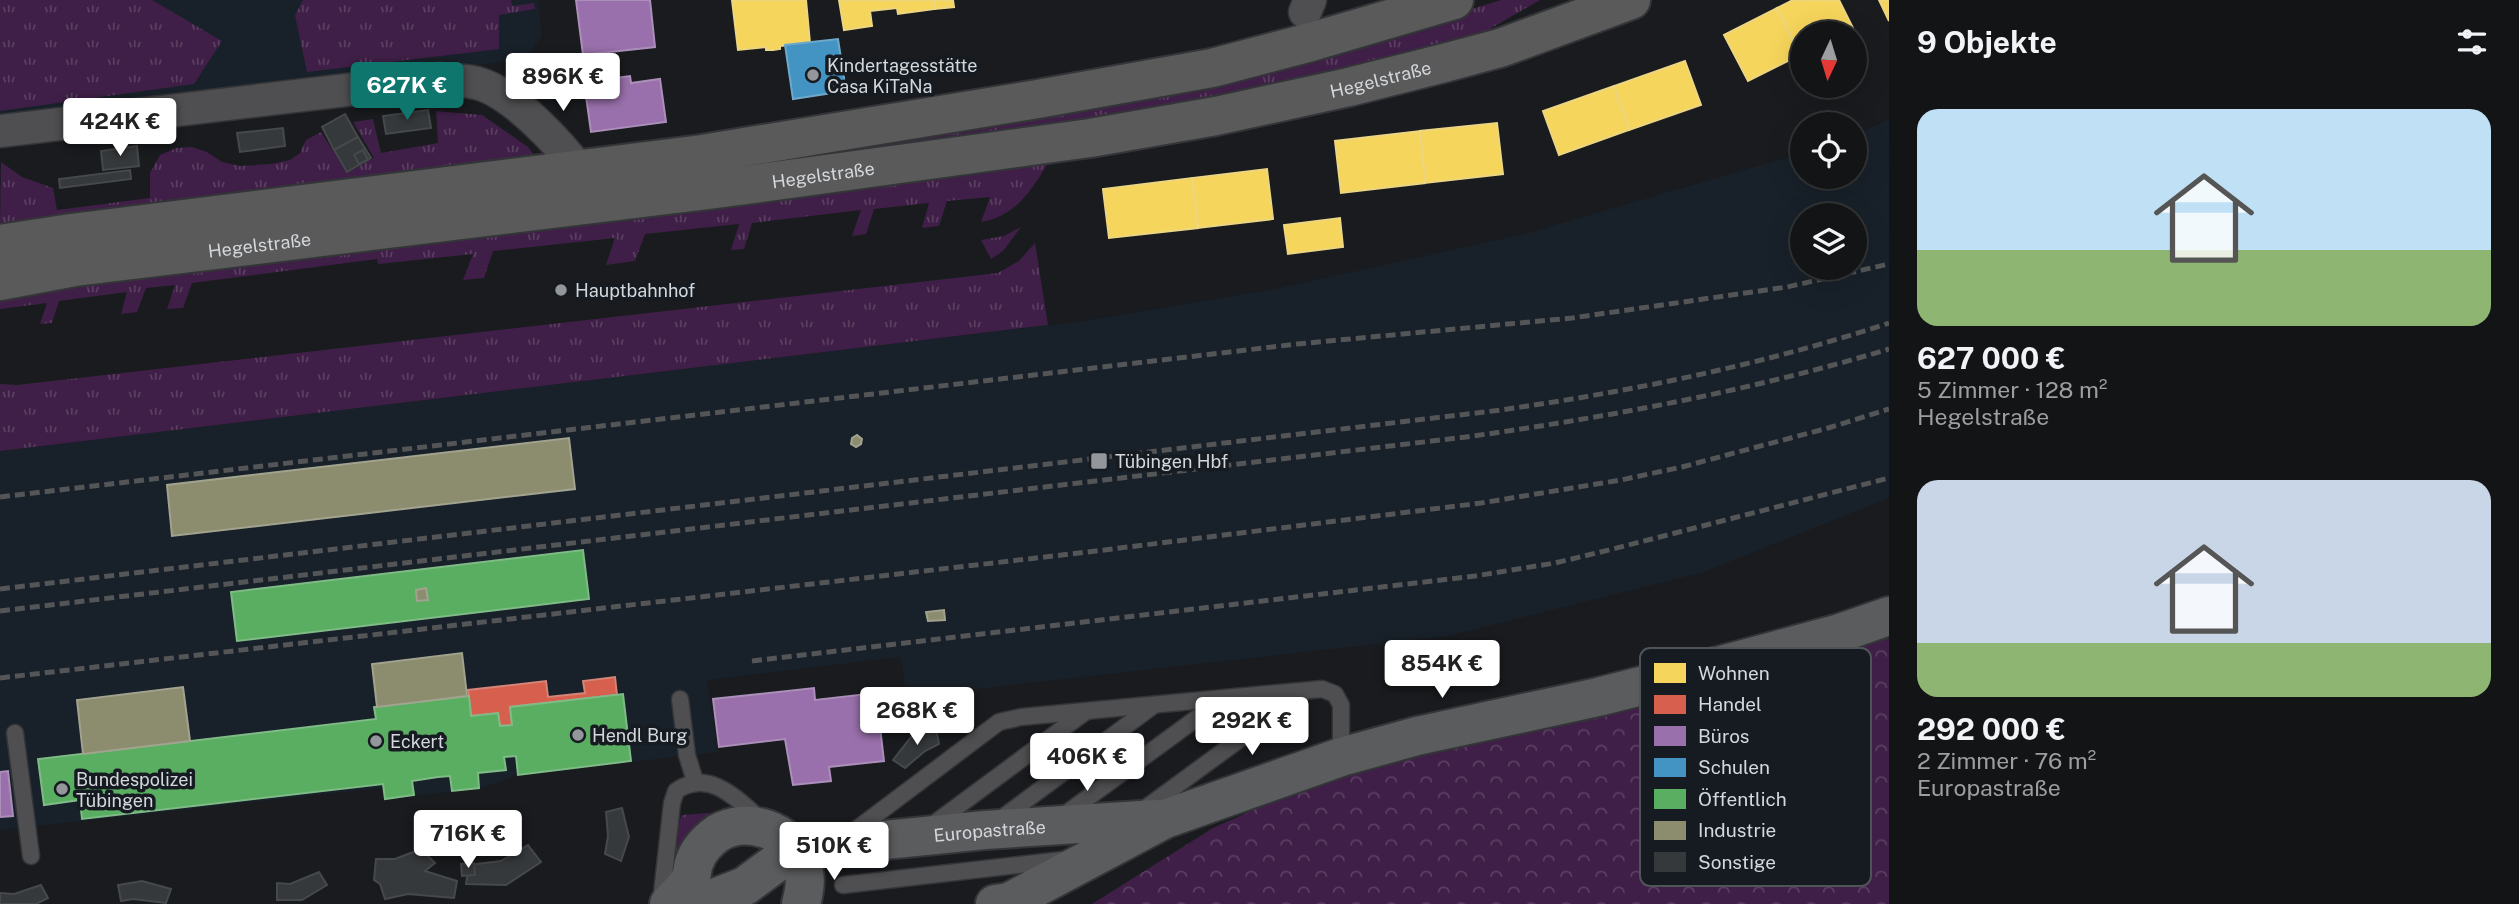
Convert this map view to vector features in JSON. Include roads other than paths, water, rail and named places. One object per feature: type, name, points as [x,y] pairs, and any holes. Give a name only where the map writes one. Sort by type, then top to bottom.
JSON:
[{"type":"main road","name":"Hegelstraße","points":[[0,244],[85,231],[580,171],[854,130],[1212,68],[1454,0]]},
{"type":"main road","name":"Hegelstraße","points":[[0,281],[75,267],[709,190],[1103,135],[1216,116],[1349,87],[1500,48],[1631,0]]},
{"type":"street","points":[[0,131],[449,80],[474,82],[503,96],[559,143],[580,171]]},
{"type":"street","name":"Europastraße","points":[[1785,648],[1889,616]]},
{"type":"street","name":"Europastraße","points":[[669,904],[691,879],[695,861],[704,845],[735,826],[753,825],[784,840],[833,846],[985,830],[1147,819],[1341,757],[1417,736],[1640,686]]},
{"type":"street","name":"Europastraße","points":[[995,904],[1009,902],[1096,857],[1147,819]]},
{"type":"street","points":[[698,904],[758,895],[784,840]]},
{"type":"street","points":[[784,840],[805,875],[801,904]]},
{"type":"lane","points":[[1147,819],[1306,690]]},
{"type":"lane","points":[[833,846],[999,722],[1021,717],[1329,690],[1339,699],[1341,757]]},
{"type":"lane","points":[[1049,825],[1224,698]]},
{"type":"lane","points":[[680,699],[687,755],[695,781]]},
{"type":"lane","points":[[985,830],[1156,704]]},
{"type":"lane","points":[[915,838],[1087,710]]},
{"type":"lane","points":[[15,733],[31,856]]},
{"type":"lane","points":[[661,904],[672,803],[676,791],[695,781],[720,788],[733,796],[784,840]]},
{"type":"lane","points":[[843,885],[1096,857]]},
{"type":"railway","points":[[0,497],[1297,344],[1572,318],[1787,287],[1889,264]]},
{"type":"railway","points":[[0,589],[1501,410],[1697,375],[1793,352],[1889,323]]},
{"type":"railway","points":[[0,611],[1466,437],[1573,421],[1732,390],[1889,349]]},
{"type":"railway","points":[[0,678],[1088,552],[1481,503],[1682,467],[1889,409]]},
{"type":"railway","points":[[752,661],[1475,576],[1555,563],[1889,478]]},
{"type":"place","name":"Kindertagesstätte Casa KiTaNa","points":[[813,75]]},
{"type":"place","name":"Hauptbahnhof","points":[[561,290]]},
{"type":"place","name":"Tübingen Hbf","points":[[1099,461]]},
{"type":"place","name":"Hendl Burg","points":[[578,735]]},
{"type":"place","name":"Eckert","points":[[376,741]]},
{"type":"place","name":"Bundespolizei Tübingen","points":[[62,789]]}]
